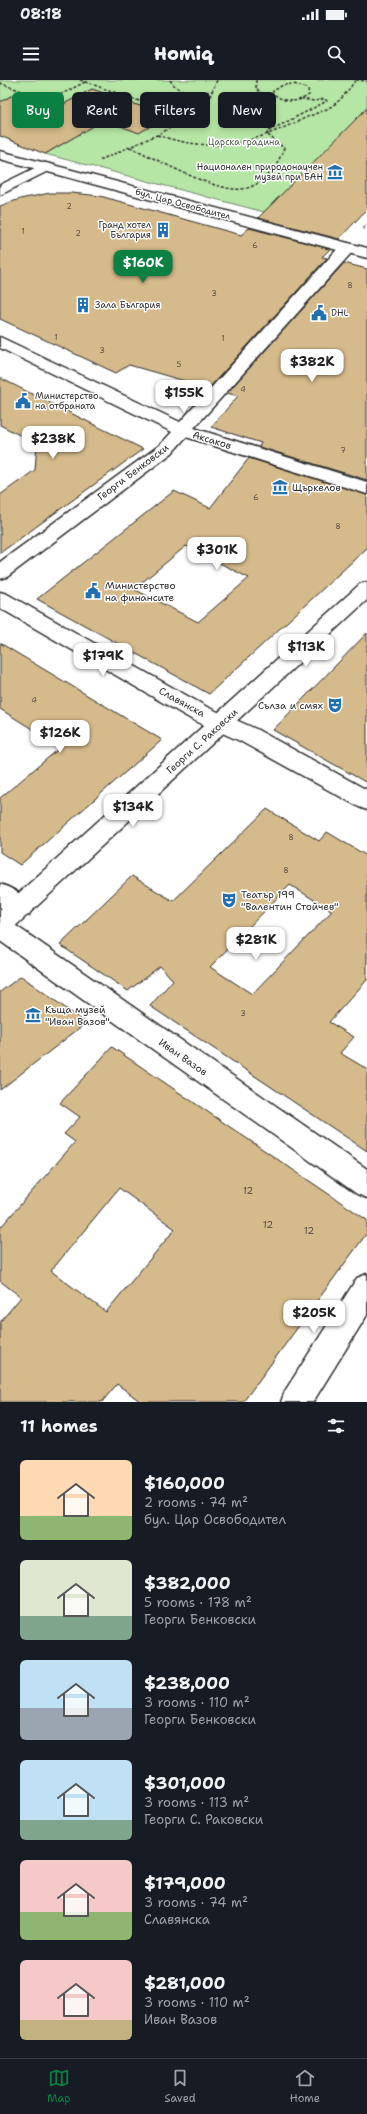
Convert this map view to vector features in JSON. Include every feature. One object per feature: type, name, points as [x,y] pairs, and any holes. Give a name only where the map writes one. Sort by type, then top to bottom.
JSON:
[{"type":"street","name":"бул. Цар Освободител","points":[[0,155],[367,253]]},
{"type":"street","points":[[0,191],[45,167]]},
{"type":"street","name":"Георги Бенковски","points":[[0,572],[166,449],[184,431],[347,248]]},
{"type":"street","name":"Аксаков","points":[[0,342],[184,431],[367,488]]},
{"type":"street","name":"Георги С. Раковски","points":[[0,926],[367,589]]},
{"type":"street","name":"Славянска","points":[[0,599],[199,713],[248,735],[367,801]]},
{"type":"street","points":[[0,894],[20,908]]},
{"type":"street","name":"Иван Вазов","points":[[0,926],[367,1185]]},
{"type":"street","points":[[296,1402],[367,1288]]},
{"type":"path","points":[[80,80],[140,102]]},
{"type":"path","points":[[170,80],[174,86],[188,91],[213,91]]},
{"type":"path","points":[[210,97],[217,80]]},
{"type":"path","points":[[256,80],[256,90],[260,92]]},
{"type":"path","points":[[157,135],[176,141],[230,145],[268,135],[336,104],[356,80],[367,82]]},
{"type":"path","points":[[0,83],[48,101],[85,82]]},
{"type":"path","points":[[273,92],[278,86],[294,84],[305,87],[310,92],[302,99]]},
{"type":"path","points":[[268,135],[267,132],[327,101],[325,99],[314,101],[302,99],[290,101],[276,96]]},
{"type":"path","points":[[104,157],[171,128]]},
{"type":"path","points":[[130,146],[225,188],[241,189],[257,184],[277,166],[284,148],[268,135]]},
{"type":"green space","name":"Царска градина","points":[[0,80],[367,80],[367,111],[264,212],[45,154],[90,128],[132,128],[132,118],[140,118],[140,128],[210,128],[210,92],[140,92],[140,106],[132,103],[132,92],[100,92],[92,89],[86,92],[72,92],[72,100],[64,104],[64,92],[12,92],[12,96],[0,102]]},
{"type":"building","points":[[92,89],[100,92],[86,92]]},
{"type":"building","points":[[11,96],[12,128],[64,128],[64,104],[72,100],[72,128],[90,128],[45,154],[0,136],[0,102]]},
{"type":"building","points":[[132,103],[140,106],[140,128],[148,128],[139,133],[126,128],[132,128]]},
{"type":"building","name":"Национален природонаучен музей при БАН","points":[[367,108],[367,209],[339,239],[258,218]]},
{"type":"building","points":[[50,193],[72,193],[100,196],[241,235],[249,228],[330,249],[322,257],[327,258],[209,388],[129,365],[116,373],[0,319],[0,206],[20,199]]},
{"type":"building","points":[[344,263],[367,269],[367,480],[259,447],[261,443],[211,427],[238,396],[227,393]]},
{"type":"building","points":[[0,378],[143,449],[0,553],[0,495],[35,470],[37,444],[0,425]]},
{"type":"building","name":"Министерство на финансите","points":[[249,458],[367,495],[367,548],[209,694],[37,599],[174,491],[210,508]],"holes":[[[186,546],[249,578],[198,622],[134,589]]]},
{"type":"building","points":[[367,633],[367,783],[273,730]]},
{"type":"building","points":[[0,643],[162,740],[20,865],[0,852],[0,798],[61,747],[0,709]]},
{"type":"building","points":[[267,809],[319,841],[327,832],[367,856],[367,980],[329,1022],[354,1037],[340,1053],[367,1069],[367,1151],[150,1006],[173,980],[160,966],[128,991],[60,945],[132,876],[173,901]],"holes":[[[290,885],[332,911],[252,994],[210,967]]]},
{"type":"building","points":[[21,976],[86,1023],[0,1090],[0,992]]},
{"type":"building","points":[[112,1047],[367,1220],[367,1233],[243,1402],[141,1402],[117,1384],[102,1402],[0,1402],[0,1322],[21,1297],[0,1281],[0,1228],[75,1142],[64,1134],[80,1117],[60,1103]],"holes":[[[119,1188],[175,1229],[106,1312],[51,1271]]]},
{"type":"place","name":"Национален природонаучен музей при БАН","points":[[335,172]]},
{"type":"place","name":"Гранд хотел България","points":[[163,230]]},
{"type":"place","name":"Зала България","points":[[83,305]]},
{"type":"place","name":"DHL","points":[[319,313]]},
{"type":"place","name":"Министерство на отбраната","points":[[23,401]]},
{"type":"place","name":"Щъркелов","points":[[280,487]]},
{"type":"place","name":"Министерство на финансите","points":[[93,591]]},
{"type":"place","name":"Сълза и смях","points":[[335,705]]},
{"type":"place","name":"Театър 199 \"Валентин Стойчев\"","points":[[229,900]]},
{"type":"place","name":"Къща музей \"Иван Вазов\"","points":[[33,1015]]}]
